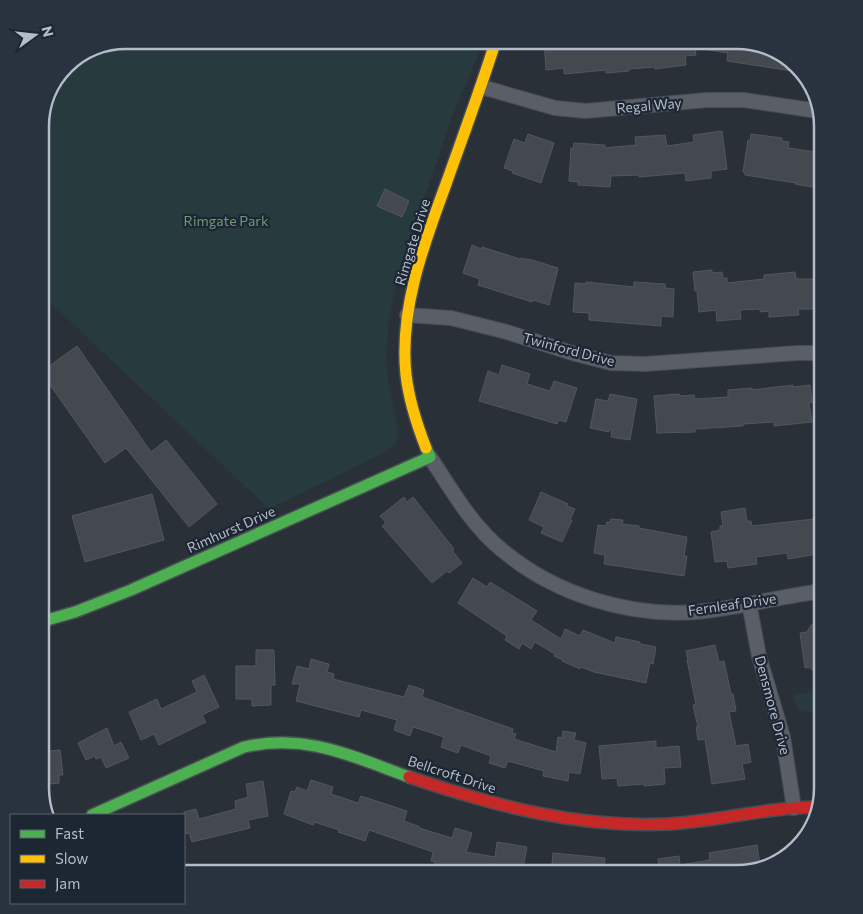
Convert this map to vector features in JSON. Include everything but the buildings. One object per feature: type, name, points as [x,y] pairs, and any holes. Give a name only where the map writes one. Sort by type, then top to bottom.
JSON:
[{"type":"street","name":"Rimgate Drive","points":[[430,457],[408,390],[404,364],[406,315],[415,275],[429,232],[457,151],[482,87],[493,49]]},
{"type":"street","name":"Regal Way","points":[[482,87],[555,108],[578,110],[707,100],[744,100],[813,111]]},
{"type":"street","name":"Twinford Drive","points":[[406,315],[451,318],[507,332],[572,353],[611,363],[646,364],[798,352],[814,353]]},
{"type":"street","name":"Fernleaf Drive","points":[[430,457],[473,520],[501,550],[530,570],[557,585],[584,596],[618,606],[655,612],[696,612],[814,592]]},
{"type":"street","name":"Rimhurst Drive","points":[[49,619],[75,612],[132,590],[430,457]]},
{"type":"street","name":"Densmore Drive","points":[[749,603],[759,656],[783,737],[794,808]]},
{"type":"street","name":"Bellcroft Drive","points":[[94,814],[244,747],[266,743],[303,743],[331,748],[449,790],[511,808],[575,821],[632,824],[688,822],[812,807]]},
{"type":"green space","name":"Rimgate Park","points":[[115,49],[479,49],[452,117],[397,278],[389,319],[386,354],[389,386],[399,431],[396,443],[382,454],[269,509],[49,301],[49,120],[51,105],[57,91],[75,68],[87,59]]},
{"type":"green space","points":[[814,691],[814,712],[799,711],[793,695]]},
{"type":"traffic: fast","points":[[49,619],[75,612],[131,590],[430,457],[426,448]]},
{"type":"traffic: fast","points":[[94,814],[244,747],[267,743],[309,745],[328,749],[409,777]]},
{"type":"traffic: slow","points":[[426,448],[409,394],[406,375],[406,326],[410,301],[429,230],[493,49]]},
{"type":"traffic: jam","points":[[409,777],[505,806],[569,819],[601,822],[668,824],[781,809],[812,807]]}]
